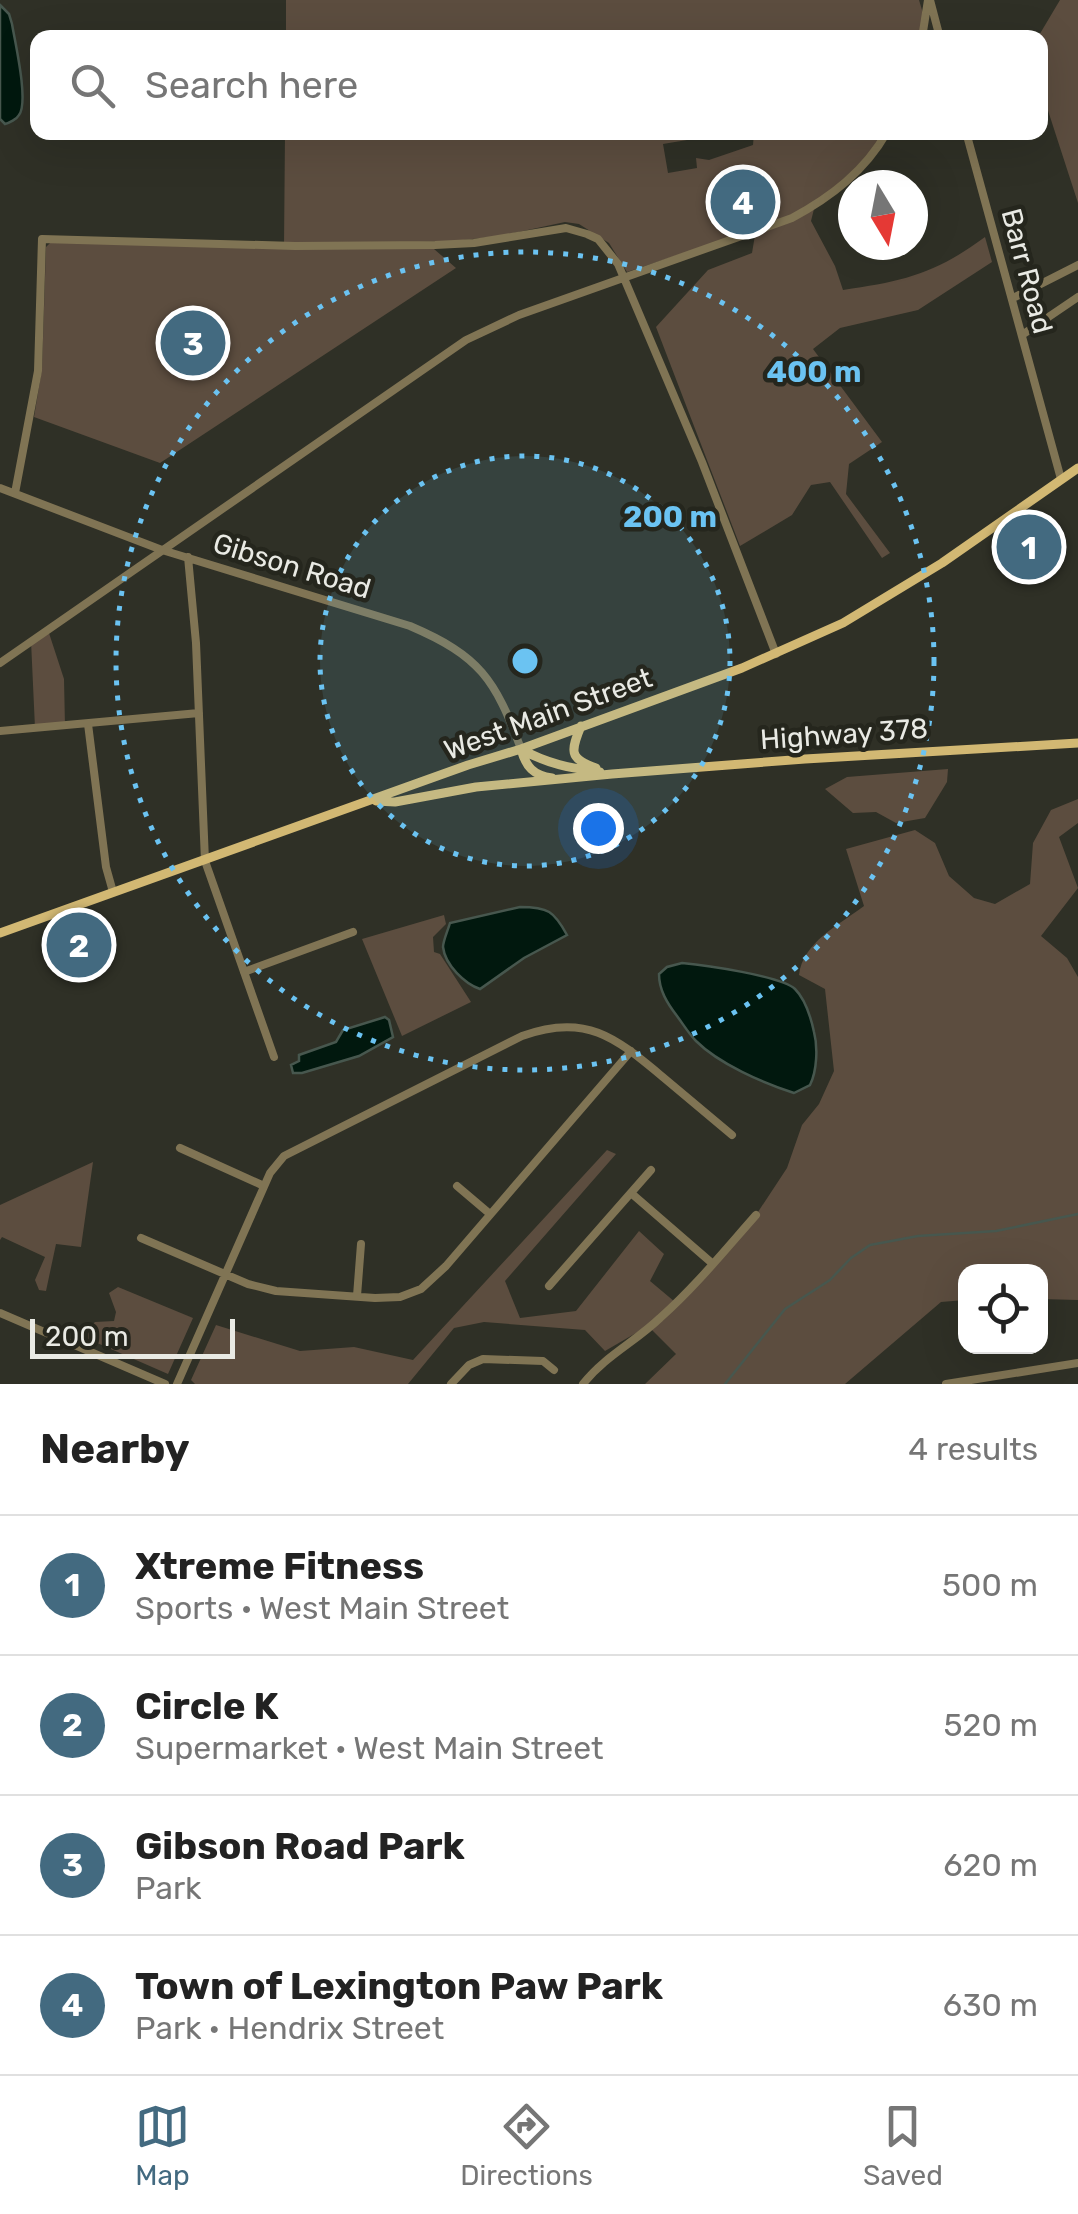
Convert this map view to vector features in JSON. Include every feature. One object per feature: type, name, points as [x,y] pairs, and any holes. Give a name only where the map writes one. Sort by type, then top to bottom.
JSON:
[{"type":"main road","name":"West Main Street","points":[[0,933],[776,654],[878,604],[1078,468]]},
{"type":"main road","points":[[581,726],[574,744],[575,756],[612,774]]},
{"type":"main road","name":"Highway 378","points":[[612,774],[805,758],[1078,743]]},
{"type":"main road","points":[[521,748],[562,768],[612,774]]},
{"type":"main road","points":[[521,748],[526,764],[534,772],[562,779]]},
{"type":"main road","points":[[374,801],[395,802],[476,787],[612,774]]},
{"type":"street","points":[[923,30],[929,0]]},
{"type":"street","points":[[929,0],[938,30]]},
{"type":"street","points":[[0,663],[466,340],[519,315],[754,232],[809,208],[856,173],[882,140]]},
{"type":"street","name":"Barr Road","points":[[968,140],[1061,480]]},
{"type":"street","points":[[15,494],[38,371],[42,240],[435,246],[566,228],[598,240],[609,250],[624,278],[702,462],[776,654]]},
{"type":"street","points":[[1012,298],[1078,265]]},
{"type":"street","points":[[1022,335],[1078,297]]},
{"type":"street","name":"Gibson Road","points":[[0,488],[162,550],[410,626],[450,645],[496,689],[521,748]]},
{"type":"street","points":[[188,557],[196,630],[206,861],[274,1056]]},
{"type":"street","points":[[0,731],[199,713]]},
{"type":"street","points":[[88,724],[106,867],[113,892]]},
{"type":"street","points":[[244,972],[353,932]]},
{"type":"street","points":[[177,1384],[274,1167],[290,1152],[522,1036],[573,1026],[602,1033],[631,1051],[732,1135]]},
{"type":"street","points":[[141,1238],[270,1290],[375,1298],[400,1297],[421,1289],[446,1266],[631,1051]]},
{"type":"street","points":[[180,1148],[264,1186]]},
{"type":"street","points":[[549,1286],[652,1170]]},
{"type":"street","points":[[457,1186],[490,1214]]},
{"type":"street","points":[[631,1193],[713,1264]]},
{"type":"street","points":[[583,1384],[605,1360],[661,1318],[756,1215]]},
{"type":"street","points":[[357,1296],[360,1244]]},
{"type":"street","points":[[0,1313],[165,1384]]},
{"type":"street","points":[[451,1384],[469,1365],[483,1359],[543,1360],[554,1370]]},
{"type":"street","points":[[946,1384],[1078,1363]]},
{"type":"shaded area","points":[[286,0],[919,0],[925,20],[923,30],[286,30]]},
{"type":"shaded area","points":[[1060,0],[1078,0],[1078,203],[1048,111],[1048,30],[1042,30]]},
{"type":"shaded area","points":[[0,5],[12,24],[23,98],[19,115],[5,124],[0,119]]},
{"type":"shaded area","points":[[285,140],[687,140],[663,144],[668,173],[697,168],[696,158],[709,160],[753,145],[753,140],[882,140],[856,170],[838,170],[838,185],[815,205],[811,221],[843,290],[918,274],[950,260],[985,237],[992,262],[918,310],[840,328],[813,349],[882,442],[849,464],[846,494],[890,553],[882,558],[830,482],[811,485],[792,515],[740,546],[656,327],[708,270],[752,253],[755,235],[783,220],[627,272],[609,243],[579,224],[565,222],[454,241],[284,246]]},
{"type":"shaded area","points":[[51,242],[434,249],[456,268],[160,463],[34,417],[42,369],[46,247]]},
{"type":"shaded area","points":[[48,630],[64,679],[65,726],[35,728],[31,641]]},
{"type":"shaded area","points":[[948,769],[947,782],[925,818],[896,823],[876,812],[853,813],[825,789],[847,777]]},
{"type":"shaded area","points":[[1078,799],[1078,823],[1059,837],[1078,888],[1041,936],[1067,958],[1078,977],[1078,1300],[1048,1299],[1048,1264],[958,1264],[958,1301],[941,1302],[845,1384],[645,1384],[676,1354],[648,1326],[605,1351],[585,1330],[484,1322],[454,1328],[408,1384],[195,1384],[191,1380],[216,1325],[300,1351],[354,1347],[413,1360],[607,1150],[616,1154],[505,1281],[520,1318],[576,1311],[639,1231],[664,1254],[650,1281],[675,1302],[756,1215],[787,1168],[802,1125],[819,1104],[834,1071],[825,989],[799,975],[815,944],[864,906],[846,849],[915,830],[935,843],[949,876],[974,898],[995,904],[1030,884],[1033,843],[1051,810]]},
{"type":"shaded area","points":[[520,907],[549,912],[567,935],[524,958],[480,989],[468,983],[445,954],[443,945],[450,923]]},
{"type":"shaded area","points":[[444,915],[446,924],[433,937],[434,952],[440,954],[471,1002],[402,1036],[362,939]]},
{"type":"shaded area","points":[[682,963],[759,976],[795,989],[807,1009],[815,1038],[810,1085],[794,1093],[769,1084],[729,1065],[696,1041],[667,1001],[659,980],[659,974],[667,967]]},
{"type":"shaded area","points":[[385,1017],[393,1037],[359,1056],[293,1073],[291,1065],[299,1061],[299,1055],[336,1042],[343,1030]]},
{"type":"shaded area","points":[[93,1162],[81,1247],[56,1244],[46,1291],[39,1290],[35,1280],[45,1257],[2,1237],[0,1240],[0,1205]]},
{"type":"shaded area","points":[[118,1287],[193,1318],[168,1374],[88,1339],[88,1329],[95,1322],[114,1321],[116,1312],[109,1293]]},
{"type":"waterway","points":[[725,1384],[785,1309],[830,1280],[870,1245],[918,1236],[996,1231],[1078,1214]]},
{"type":"place","name":"Town of Lexington Paw Park","points":[[743,202]]},
{"type":"place","name":"Gibson Road Park","points":[[193,343]]},
{"type":"place","name":"Xtreme Fitness","points":[[1029,547]]},
{"type":"place","name":"Circle K","points":[[79,945]]}]
